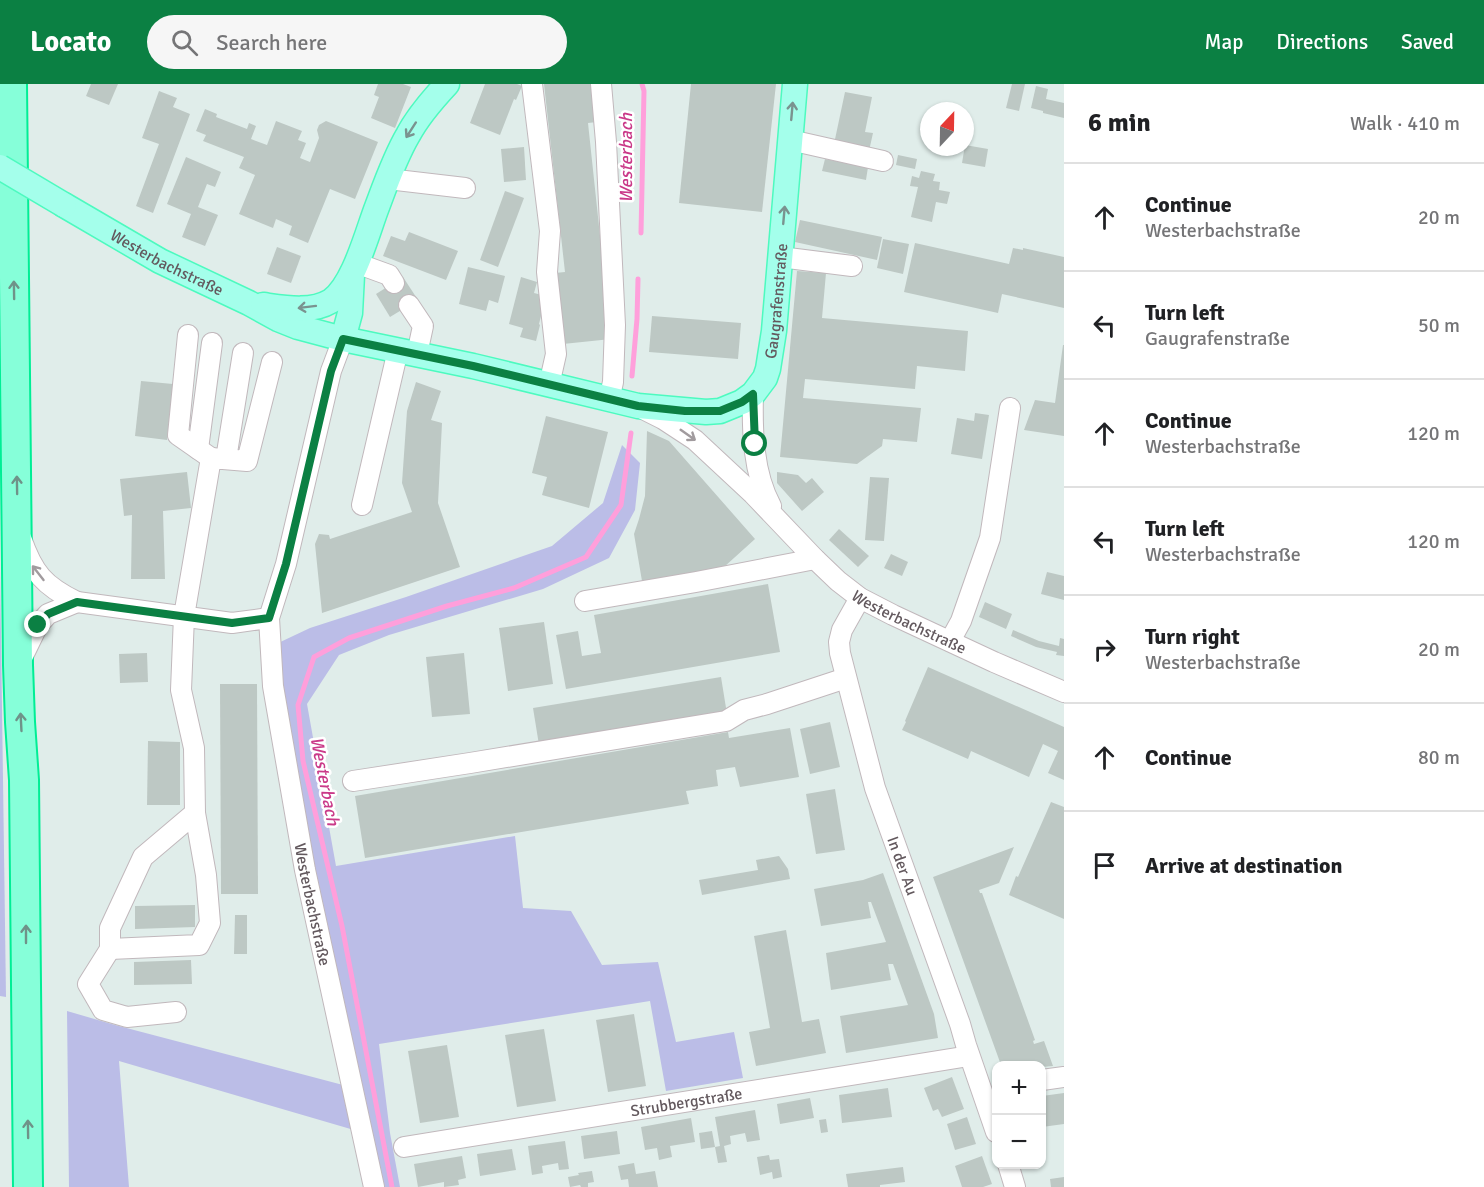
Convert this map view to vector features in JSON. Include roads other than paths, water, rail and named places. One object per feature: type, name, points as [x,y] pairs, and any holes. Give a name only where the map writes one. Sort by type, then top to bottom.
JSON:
[{"type":"highway","points":[[12,84],[18,665],[24,780],[28,1187]]},
{"type":"main road","points":[[249,303],[302,309],[323,304],[339,294],[354,269],[388,179],[408,134],[447,84]]},
{"type":"main road","name":"Gaugrafenstraße","points":[[753,394],[760,386],[768,369],[774,331],[795,84]]},
{"type":"main road","name":"Westerbachstraße","points":[[0,167],[160,261],[298,327],[638,406]]},
{"type":"main road","points":[[343,339],[350,313],[354,269]]},
{"type":"main road","points":[[638,406],[685,411],[720,411],[742,402],[753,394]]},
{"type":"street","points":[[532,84],[550,231],[547,272],[556,354],[549,385]]},
{"type":"street","points":[[601,84],[615,325],[614,382],[609,400]]},
{"type":"street","points":[[790,140],[883,160]]},
{"type":"street","points":[[388,179],[465,188]]},
{"type":"street","points":[[780,258],[852,266]]},
{"type":"street","points":[[354,269],[389,275],[394,283]]},
{"type":"street","points":[[362,505],[407,352],[423,326],[409,305]]},
{"type":"street","points":[[188,335],[178,435],[211,455],[247,461],[272,362]]},
{"type":"street","name":"Westerbachstraße","points":[[343,339],[331,371],[286,564],[269,618],[273,686],[304,870],[374,1187]]},
{"type":"street","points":[[211,455],[212,343]]},
{"type":"street","points":[[110,949],[199,945],[210,923],[206,875],[195,813],[194,748],[181,690],[184,616],[211,455],[243,353]]},
{"type":"street","name":"Westerbachstraße","points":[[753,394],[754,430],[760,479],[776,517]]},
{"type":"street","name":"Westerbachstraße","points":[[638,406],[695,440],[724,465],[815,559],[860,598],[994,662],[1064,692]]},
{"type":"street","points":[[950,641],[961,621],[990,537],[1010,408]]},
{"type":"street","points":[[17,529],[28,559],[39,576],[58,593],[77,602],[232,623],[269,618]]},
{"type":"street","points":[[585,601],[815,559]]},
{"type":"street","name":"In der Au","points":[[860,598],[847,621],[839,642],[846,678],[875,788],[960,1024],[969,1056],[989,1087],[993,1115]]},
{"type":"street","points":[[18,665],[38,625],[48,614],[77,602]]},
{"type":"street","points":[[353,781],[726,721],[744,710],[846,678]]},
{"type":"street","points":[[176,1012],[127,1017],[103,1010],[88,984],[110,949],[110,928],[143,857],[195,813]]},
{"type":"street","name":"Strubbergstraße","points":[[404,1146],[969,1056]]},
{"type":"street","points":[[1046,1079],[1064,1077]]},
{"type":"street","points":[[1010,1169],[1015,1187]]},
{"type":"waterway","name":"Westerbach","points":[[641,233],[644,91],[642,84]]},
{"type":"waterway","name":"Westerbach","points":[[632,376],[638,279]]},
{"type":"waterway","name":"Westerbach","points":[[392,1187],[342,926],[303,761],[298,705],[314,657],[349,638],[447,606],[514,588],[586,557],[621,505],[631,433]]}]
